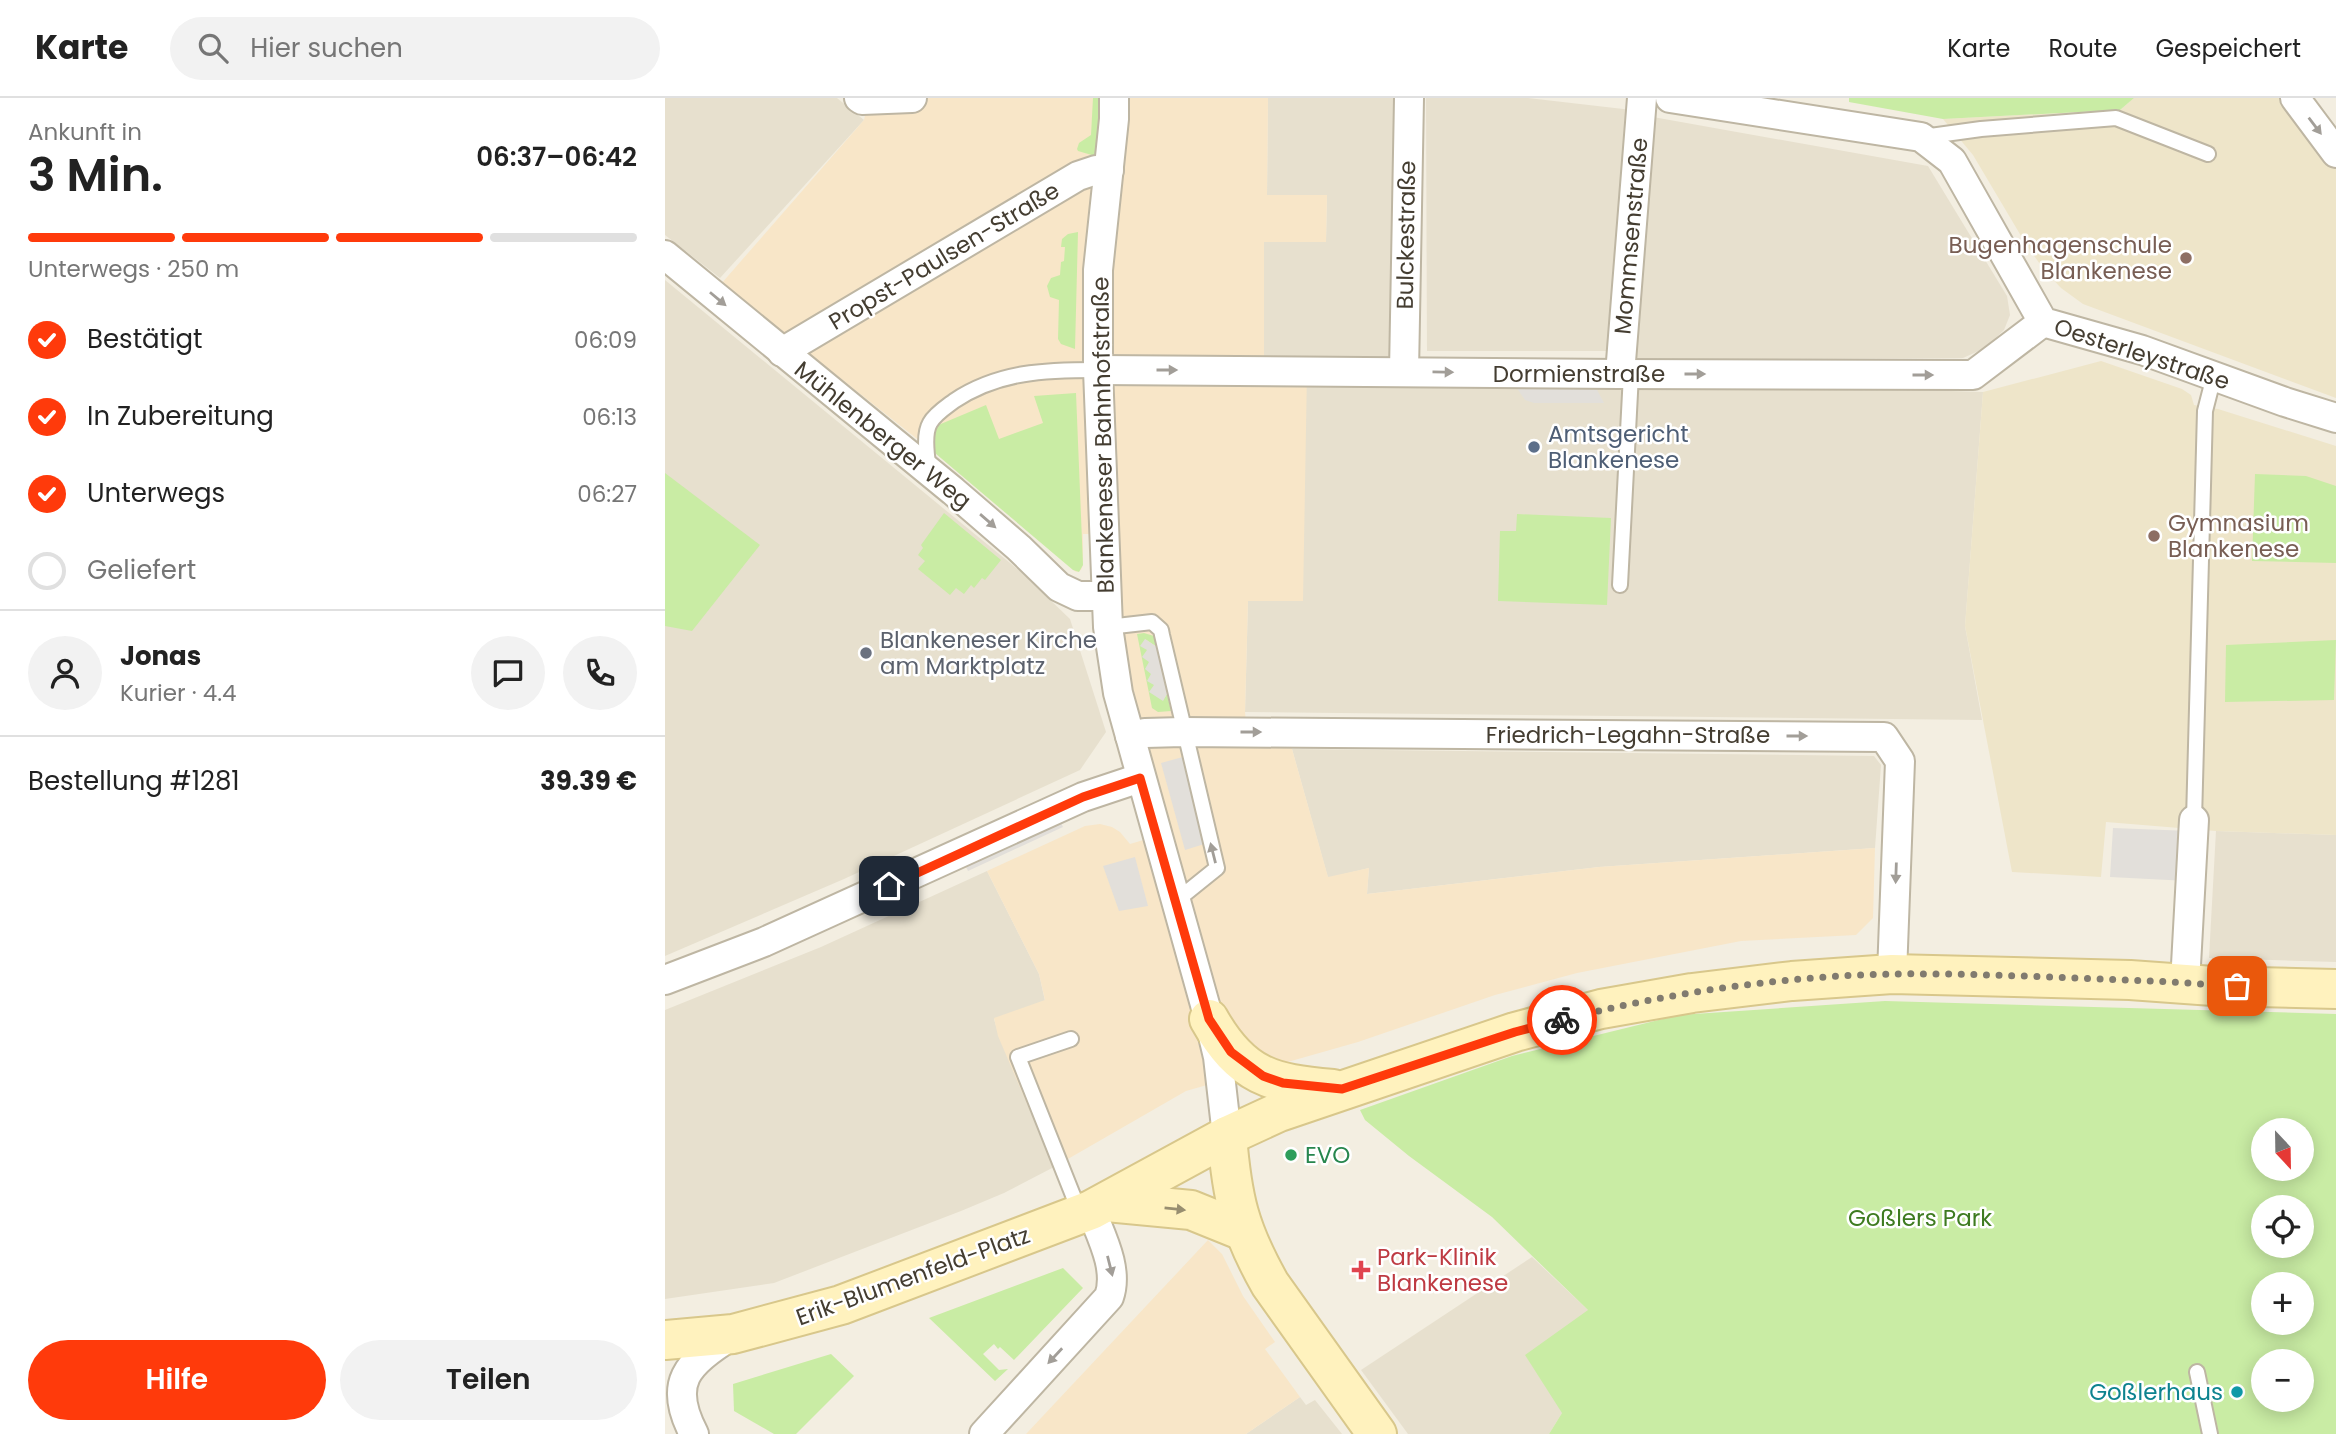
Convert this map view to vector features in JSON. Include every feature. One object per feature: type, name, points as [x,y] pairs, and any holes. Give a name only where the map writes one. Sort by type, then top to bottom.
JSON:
[{"type":"main road","name":"Erik-Blumenfeld-Platz","points":[[665,1340],[733,1334],[841,1305],[1093,1209],[1227,1136],[1279,1112],[1515,1032],[1601,1009],[1692,993],[1792,981],[1892,974],[2336,989]]},
{"type":"main road","points":[[1209,1019],[1231,1052],[1263,1076],[1283,1083],[1342,1089]]},
{"type":"main road","points":[[1227,1136],[1234,1198],[1243,1231],[1270,1284],[1296,1315],[1377,1434]]},
{"type":"main road","points":[[1093,1209],[1191,1210],[1243,1231]]},
{"type":"street","points":[[859,98],[912,98]]},
{"type":"street","name":"Blankeneser Bahnhofstraße","points":[[1114,98],[1098,270],[1098,370],[1108,627],[1118,693],[1129,736],[1209,1019],[1218,1058],[1227,1136]]},
{"type":"street","name":"Bulckestraße","points":[[1404,372],[1409,98]]},
{"type":"street","name":"Mommsenstraße","points":[[1626,374],[1642,98]]},
{"type":"street","name":"Oesterleystraße","points":[[1670,98],[1921,137],[1952,160],[2043,323],[2142,350],[2336,418]]},
{"type":"street","points":[[2295,98],[2336,153]]},
{"type":"street","name":"Propst-Paulsen-Straße","points":[[782,352],[1078,176],[1095,170],[1109,170]]},
{"type":"street","name":"Mühlenberger Weg","points":[[665,255],[929,472],[1019,548],[1059,587],[1078,596],[1106,596]]},
{"type":"street","name":"Dormienstraße","points":[[1098,370],[1973,374],[2043,323]]},
{"type":"street","name":"Friedrich-Legahn-Straße","points":[[1129,736],[1183,732],[1884,737],[1900,761],[1892,974]]},
{"type":"street","points":[[665,980],[764,942],[1083,797],[1140,778]]},
{"type":"street","points":[[2185,983],[2194,820]]},
{"type":"street","points":[[984,1434],[1109,1297],[1112,1273],[1093,1209]]},
{"type":"street","name":"Erik-Blumenfeld-Platz","points":[[694,1434],[682,1404],[684,1376],[702,1354],[733,1334]]},
{"type":"street","name":"Erik-Blumenfeld-Platz","points":[[665,1418],[694,1434]]},
{"type":"lane","points":[[1921,137],[1981,129],[2116,118],[2208,154]]},
{"type":"lane","points":[[929,472],[929,424],[947,406],[965,394],[1004,377],[1026,372],[1098,370]]},
{"type":"lane","points":[[1620,585],[1626,374]]},
{"type":"lane","points":[[2194,820],[2205,411],[2214,376]]},
{"type":"lane","points":[[1108,627],[1146,621],[1152,622],[1161,630],[1217,868],[1176,901]]},
{"type":"lane","points":[[1071,1039],[1018,1057],[1093,1209]]},
{"type":"lane","points":[[2197,1371],[2210,1434]]},
{"type":"shaded area","points":[[665,98],[837,98],[864,120],[720,278],[665,235]]},
{"type":"shaded area","points":[[869,98],[1268,98],[1267,195],[1327,195],[1326,242],[1264,242],[1264,370],[1307,371],[1303,601],[1248,601],[1245,712],[1247,732],[1289,732],[1328,877],[1369,868],[1367,894],[1599,867],[1875,848],[1873,918],[1856,935],[1741,941],[1577,973],[1495,995],[1358,1042],[1186,1091],[1054,1167],[998,1036],[994,1018],[1045,1000],[1039,974],[987,871],[1085,826],[1100,824],[1112,827],[1130,844],[1167,833],[1122,641],[1118,534],[1083,534],[1083,565],[1081,570],[1076,572],[935,453],[721,284],[864,120]]},
{"type":"shaded area","points":[[1268,98],[1395,98],[1404,372],[1350,372],[1983,392],[1965,626],[1982,720],[1245,712],[1248,601],[1303,601],[1303,545],[1264,370],[1264,241],[1326,241],[1327,195],[1267,195]]},
{"type":"shaded area","points":[[1426,98],[1528,98],[1632,110],[1611,351],[1427,351]]},
{"type":"shaded area","name":"Bugenhagenschule Blankenese","points":[[2134,98],[2283,98],[2336,167],[2336,398],[2083,304],[2061,288],[2045,271],[2027,246],[1973,155],[1943,119],[2120,110]]},
{"type":"shaded area","points":[[1653,117],[1928,166],[2007,296],[2010,315],[2004,330],[1985,348],[1963,358],[1633,360]]},
{"type":"shaded area","points":[[665,280],[1021,572],[1070,619],[1106,732],[1080,770],[844,879],[665,956]]},
{"type":"shaded area","name":"Gymnasium Blankenese","points":[[2101,361],[2182,389],[2191,395],[2194,405],[2218,409],[2336,446],[2336,835],[2216,831],[2106,822],[2101,877],[2012,872],[1965,626],[1983,392]]},
{"type":"shaded area","points":[[1514,384],[1595,386],[1604,403],[1534,403],[1525,400]]},
{"type":"shaded area","points":[[1145,639],[1157,647],[1167,694],[1163,701],[1149,692],[1154,685],[1147,681],[1151,674],[1145,669],[1149,662],[1142,657],[1147,650],[1140,646]]},
{"type":"shaded area","points":[[1292,749],[1874,756],[1881,765],[1875,848],[1599,867],[1367,894],[1369,868],[1328,878]]},
{"type":"shaded area","points":[[1190,755],[1214,841],[1185,850],[1161,763]]},
{"type":"shaded area","points":[[1060,821],[1063,827],[968,871],[965,865]]},
{"type":"shaded area","points":[[2113,828],[2190,831],[2188,881],[2110,877]]},
{"type":"shaded area","points":[[2216,831],[2336,835],[2336,962],[2209,958]]},
{"type":"shaded area","points":[[1135,857],[1148,906],[1119,911],[1103,866]]},
{"type":"shaded area","points":[[987,871],[1039,974],[1045,1001],[994,1019],[1054,1167],[1004,1193],[961,1211],[774,1283],[665,1299],[665,1010],[821,947]]},
{"type":"shaded area","points":[[1208,1240],[1222,1254],[1243,1296],[1275,1342],[1265,1349],[1300,1397],[1246,1434],[1026,1434]]},
{"type":"shaded area","points":[[1532,1257],[1588,1310],[1562,1413],[1549,1434],[1408,1434],[1361,1370]]},
{"type":"shaded area","points":[[1300,1397],[1306,1405],[1315,1400],[1342,1434],[1246,1434]]},
{"type":"green space","points":[[1093,98],[1100,98],[1099,136],[1095,156],[1077,149],[1079,143],[1091,135]]},
{"type":"green space","points":[[1849,98],[2134,98],[2120,110],[1943,119],[1849,102]]},
{"type":"green space","points":[[1078,232],[1075,349],[1061,344],[1058,339],[1059,300],[1050,297],[1047,286],[1051,278],[1060,275],[1065,247],[1061,247],[1062,239],[1068,234]]},
{"type":"green space","points":[[1076,393],[1083,565],[1079,572],[1073,570],[935,453],[934,434],[936,426],[986,405],[999,439],[1043,423],[1034,396]]},
{"type":"green space","points":[[665,473],[760,545],[692,631],[665,626]]},
{"type":"green space","points":[[2255,474],[2306,476],[2336,486],[2336,563],[2252,561]]},
{"type":"green space","points":[[944,513],[1001,560],[985,580],[982,578],[974,588],[971,585],[964,594],[956,588],[950,595],[918,569],[925,561],[918,555],[923,548],[921,545]]},
{"type":"green space","points":[[1517,514],[1611,518],[1607,605],[1498,601],[1500,531],[1516,531]]},
{"type":"green space","points":[[1137,634],[1154,636],[1157,647],[1145,639],[1154,685],[1163,700],[1167,694],[1171,711],[1158,712],[1152,708]]},
{"type":"green space","points":[[2336,640],[2334,700],[2225,702],[2226,645]]},
{"type":"green space","name":"Goßlers Park","points":[[1885,1001],[2336,1014],[2336,1434],[1549,1434],[1562,1413],[1525,1355],[1588,1310],[1492,1217],[1409,1156],[1365,1120],[1360,1110],[1512,1056],[1679,1015]]},
{"type":"green space","points":[[1063,1268],[1083,1288],[1014,1360],[994,1344],[983,1354],[999,1370],[1008,1369],[995,1381],[929,1318]]},
{"type":"green space","points":[[831,1354],[854,1376],[796,1434],[774,1434],[734,1411],[733,1384]]},
{"type":"way so far","points":[[1562,1020],[1601,1009],[1692,993],[1792,981],[1892,974],[2130,980],[2237,986]]},
{"type":"place","name":"Bugenhagenschule Blankenese","points":[[2186,258]]},
{"type":"place","name":"Amtsgericht Blankenese","points":[[1534,447]]},
{"type":"place","name":"Gymnasium Blankenese","points":[[2154,536]]},
{"type":"place","name":"Blankeneser Kirche am Marktplatz","points":[[866,653]]},
{"type":"place","name":"EVO","points":[[1291,1155]]},
{"type":"place","name":"Park-Klinik Blankenese","points":[[1361,1270]]},
{"type":"place","name":"Goßlerhaus","points":[[2237,1392]]},
{"type":"route","points":[[889,886],[1083,797],[1140,778],[1209,1019],[1231,1052],[1263,1076],[1301,1086],[1342,1089],[1515,1032],[1562,1020]]}]
